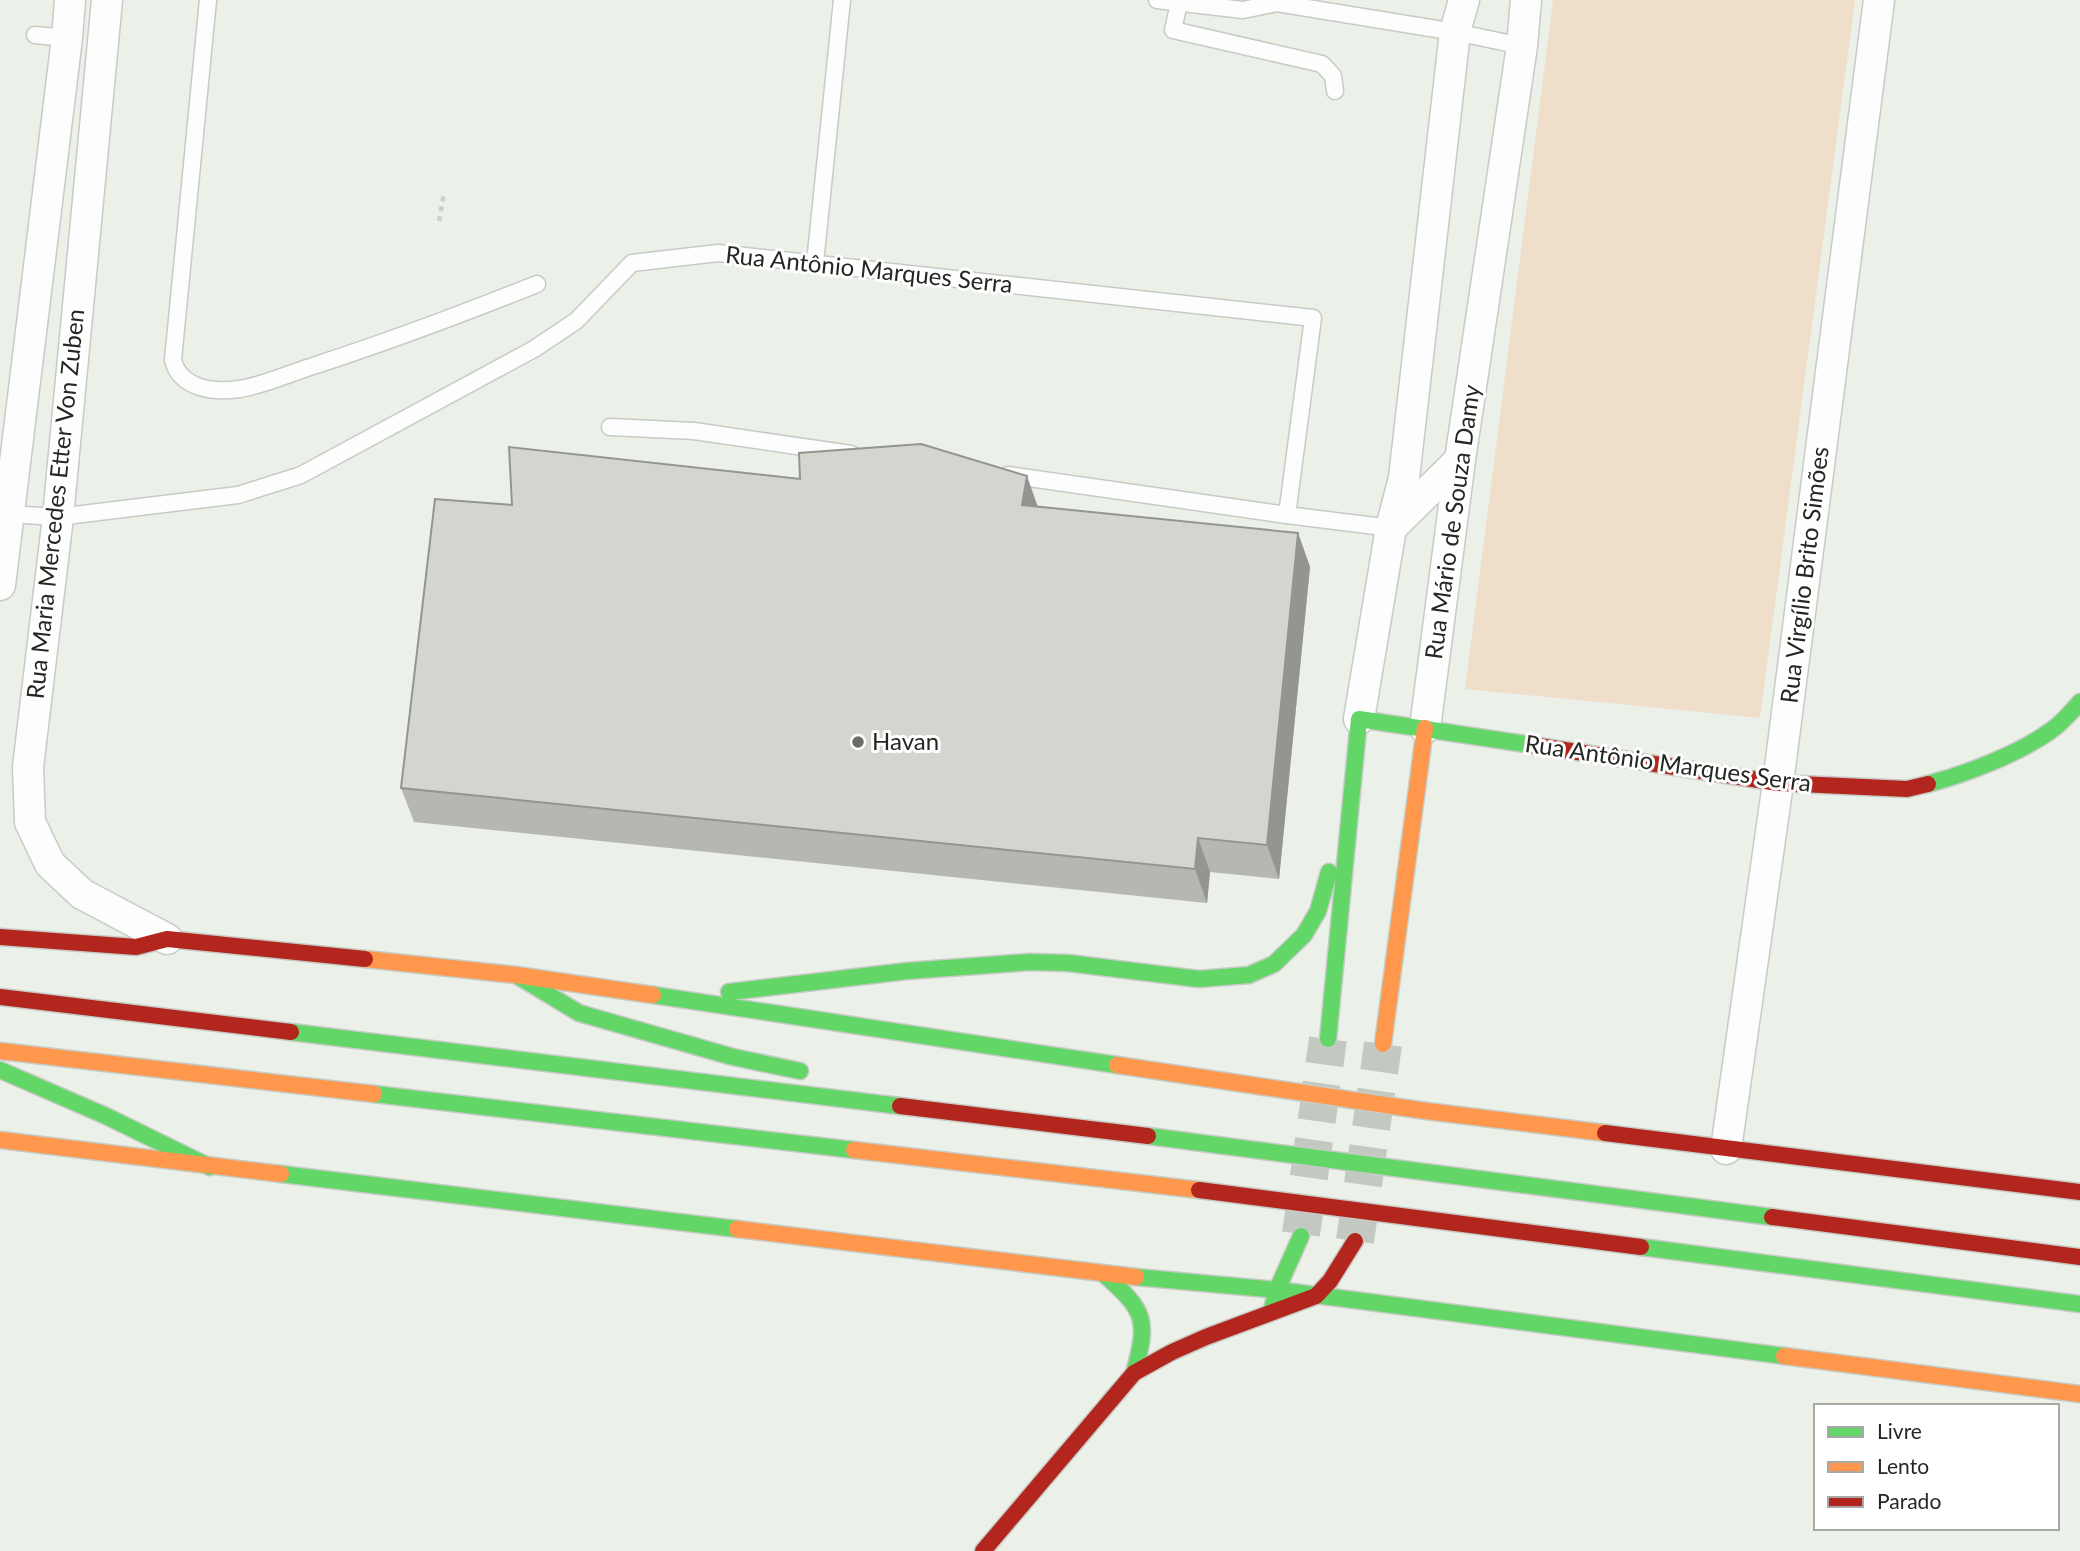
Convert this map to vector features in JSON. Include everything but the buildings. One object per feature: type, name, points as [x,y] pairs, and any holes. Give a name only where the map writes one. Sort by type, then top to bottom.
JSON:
[{"type":"main road","name":"Rua Antônio Marques Serra","points":[[1359,719],[1778,783],[1907,789],[1941,780],[2000,758],[2054,729],[2080,702]]},
{"type":"main road","points":[[1328,1039],[1359,719]]},
{"type":"main road","name":"Rua Mário de Souza Damy","points":[[1382,1044],[1424,728]]},
{"type":"main road","points":[[0,937],[136,947],[167,939],[649,990],[729,992],[807,985],[905,970],[1029,961],[1068,963],[1169,978],[1233,979],[1267,969],[1292,947],[1313,922],[1332,864],[1354,775]]},
{"type":"main road","points":[[516,975],[579,1013],[733,1057],[811,1073]]},
{"type":"main road","points":[[516,975],[1426,1111],[2080,1192]]},
{"type":"main road","points":[[0,997],[1133,1134],[2080,1257]]},
{"type":"main road","points":[[0,1051],[1257,1197],[2080,1304]]},
{"type":"main road","points":[[0,1070],[106,1116],[210,1167]]},
{"type":"main road","points":[[876,1086],[1133,1134]]},
{"type":"main road","points":[[0,1140],[1104,1274],[1277,1290],[2080,1394]]},
{"type":"main road","points":[[1270,1313],[1301,1236]]},
{"type":"main road","points":[[983,1551],[1134,1373],[1172,1352],[1316,1296],[1330,1281],[1355,1241]]},
{"type":"main road","points":[[1104,1274],[1134,1300],[1143,1320],[1143,1342],[1134,1373]]},
{"type":"street","name":"Rua Maria Mercedes Etter Von Zuben","points":[[0,585],[70,0]]},
{"type":"street","name":"Rua Maria Mercedes Etter Von Zuben","points":[[107,0],[58,517],[28,767],[30,822],[50,864],[82,894],[167,939]]},
{"type":"street","points":[[1359,719],[1391,528],[1404,478],[1455,32],[1464,0]]},
{"type":"street","name":"Rua Mário de Souza Damy","points":[[1424,728],[1460,460],[1522,46],[1526,0]]},
{"type":"street","name":"Rua Virgílio Brito Simões","points":[[1726,1149],[1778,783],[1879,0]]},
{"type":"street","points":[[1391,528],[1460,460]]},
{"type":"lane","points":[[208,0],[173,360],[176,372],[184,381],[203,388],[239,389],[430,327],[537,284]]},
{"type":"lane","points":[[815,263],[842,0]]},
{"type":"lane","points":[[1157,0],[1244,5],[1277,3],[1455,32],[1522,46]]},
{"type":"lane","points":[[1179,2],[1172,30],[1322,64],[1333,76],[1335,91]]},
{"type":"lane","points":[[35,35],[67,38]]},
{"type":"lane","name":"Rua Antônio Marques Serra","points":[[8,514],[58,517],[238,495],[300,475],[534,349],[576,321],[632,263],[718,253],[1313,318],[1287,515]]},
{"type":"lane","points":[[610,427],[694,431],[864,456]]},
{"type":"lane","points":[[998,474],[1391,528]]},
{"type":"path","points":[[439,221],[444,193]]},
{"type":"shaded area","points":[[1553,0],[1855,0],[1760,718],[1465,689]]},
{"type":"tunnel","points":[[1301,1234],[1328,1039]]},
{"type":"tunnel","points":[[1355,1241],[1383,1044]]},
{"type":"traffic: fast","points":[[1928,784],[1976,769],[2040,738],[2057,726],[2080,702]]},
{"type":"traffic: fast","points":[[1328,1039],[1359,719],[1532,745]]},
{"type":"traffic: fast","points":[[729,992],[907,971],[1030,962],[1068,963],[1199,979],[1249,975],[1274,964],[1304,935],[1318,911],[1329,872]]},
{"type":"traffic: fast","points":[[516,975],[579,1013],[733,1057],[800,1071]]},
{"type":"traffic: fast","points":[[653,995],[1117,1065]]},
{"type":"traffic: fast","points":[[291,1032],[900,1106]]},
{"type":"traffic: fast","points":[[0,1070],[106,1116],[210,1167]]},
{"type":"traffic: fast","points":[[374,1094],[854,1150]]},
{"type":"traffic: fast","points":[[1148,1136],[1772,1217]]},
{"type":"traffic: fast","points":[[281,1174],[737,1229]]},
{"type":"traffic: fast","points":[[1271,1312],[1277,1290],[1301,1236]]},
{"type":"traffic: fast","points":[[1641,1247],[2080,1304]]},
{"type":"traffic: fast","points":[[1104,1274],[1128,1297],[1140,1317],[1141,1340],[1134,1373]]},
{"type":"traffic: fast","points":[[1136,1277],[1277,1290],[1784,1356]]},
{"type":"traffic: slow","points":[[1383,1044],[1425,728]]},
{"type":"traffic: slow","points":[[365,959],[516,975],[653,995]]},
{"type":"traffic: slow","points":[[0,1051],[374,1094]]},
{"type":"traffic: slow","points":[[1117,1065],[1426,1111],[1605,1133]]},
{"type":"traffic: slow","points":[[0,1140],[281,1174]]},
{"type":"traffic: slow","points":[[854,1150],[1199,1190]]},
{"type":"traffic: slow","points":[[737,1229],[1136,1277]]},
{"type":"traffic: slow","points":[[1784,1356],[2080,1394]]},
{"type":"traffic: jam","points":[[1532,745],[1778,783],[1907,789],[1928,784]]},
{"type":"traffic: jam","points":[[0,937],[136,947],[167,939],[365,959]]},
{"type":"traffic: jam","points":[[0,997],[291,1032]]},
{"type":"traffic: jam","points":[[900,1106],[1148,1136]]},
{"type":"traffic: jam","points":[[1605,1133],[2080,1192]]},
{"type":"traffic: jam","points":[[1199,1190],[1641,1247]]},
{"type":"traffic: jam","points":[[1772,1217],[2080,1257]]},
{"type":"traffic: jam","points":[[983,1551],[1134,1373],[1206,1337],[1316,1296],[1330,1281],[1355,1241]]},
{"type":"place","name":"Havan","points":[[858,742]]}]
